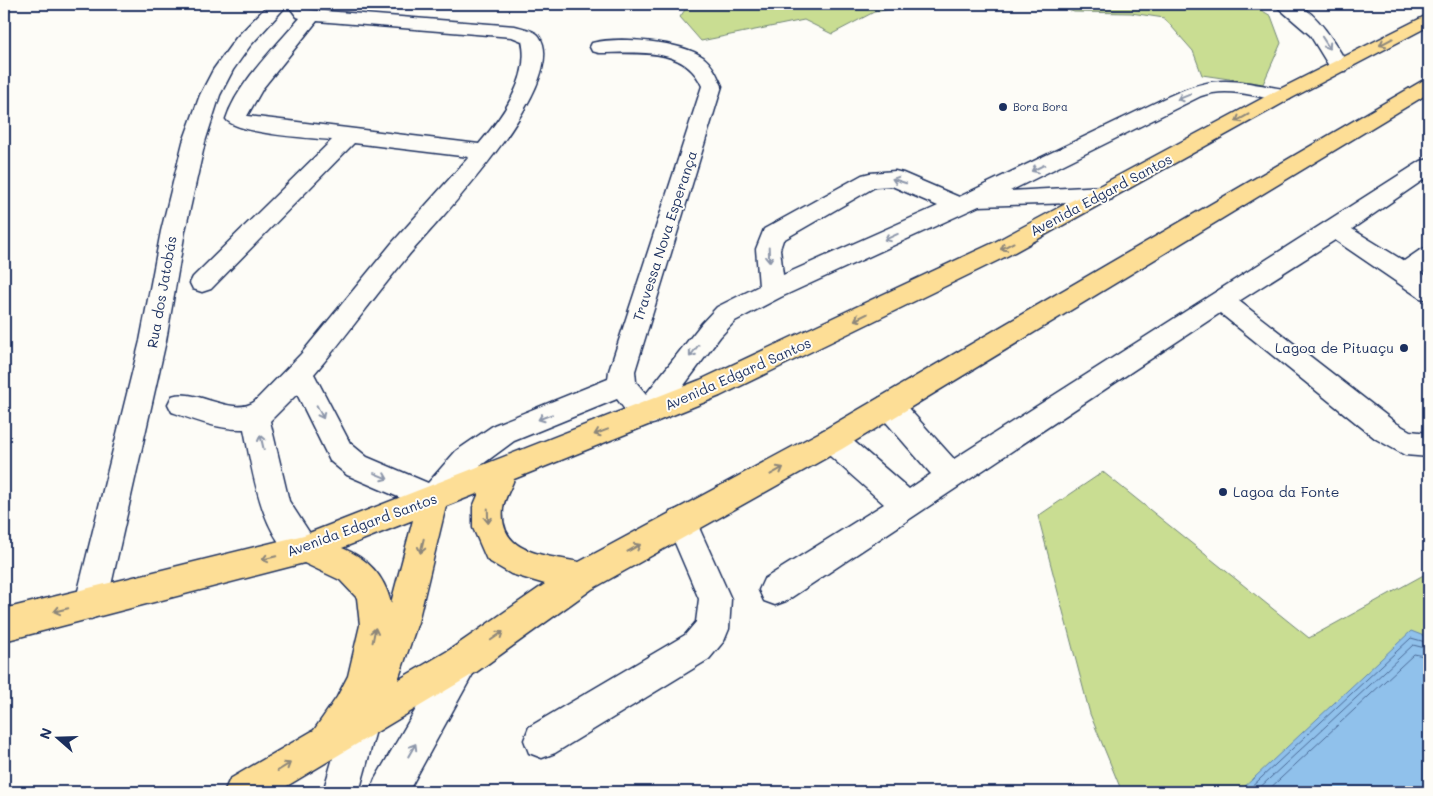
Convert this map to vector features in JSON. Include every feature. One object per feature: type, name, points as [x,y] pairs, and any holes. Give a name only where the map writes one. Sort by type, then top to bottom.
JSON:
[{"type":"main road","name":"Avenida Edgard Santos","points":[[4,624],[304,549],[646,414],[813,340],[1001,249],[1283,95],[1429,19]]},
{"type":"main road","points":[[243,792],[463,660],[581,578],[832,440],[1429,85]]},
{"type":"main road","points":[[503,470],[488,507],[488,528],[498,550],[522,564],[581,578]]},
{"type":"main road","points":[[360,723],[387,668],[406,611],[433,499]]},
{"type":"main road","points":[[304,549],[352,569],[366,582],[373,596],[377,622],[368,668],[363,683],[352,705],[326,741]]},
{"type":"street","name":"Rua dos Jatobás","points":[[91,603],[153,341],[173,231],[194,142],[210,95],[223,70],[243,42],[279,4]]},
{"type":"street","points":[[1283,4],[1308,23],[1326,41],[1339,67]]},
{"type":"street","points":[[182,404],[228,415],[255,416],[265,410],[300,373],[384,269],[486,152],[520,100],[530,77],[534,47],[531,38],[515,32],[306,9],[235,113],[236,119],[244,123],[486,152]]},
{"type":"street","name":"Travessa Nova Esperança","points":[[599,47],[657,50],[692,58],[709,73],[712,86],[622,371],[622,385]]},
{"type":"street","points":[[300,373],[340,452],[357,466],[433,499],[466,460],[504,433],[622,385],[646,414],[711,330],[726,314],[772,290],[967,204],[1174,101],[1203,89],[1216,86],[1231,87],[1283,95]]},
{"type":"street","points":[[202,283],[349,136]]},
{"type":"street","points":[[775,590],[908,506],[1429,166]]},
{"type":"street","points":[[772,290],[768,249],[772,235],[870,180],[895,178],[967,204],[1104,194]]},
{"type":"street","points":[[1335,229],[1429,291]]},
{"type":"street","points":[[1404,273],[1429,256]]},
{"type":"street","points":[[1221,300],[1386,431],[1405,443],[1429,445]]},
{"type":"street","points":[[889,406],[952,477]]},
{"type":"street","points":[[255,416],[274,501],[281,518],[304,549]]},
{"type":"street","points":[[832,440],[908,506]]},
{"type":"street","points":[[542,740],[697,647],[712,629],[715,599],[681,522]]},
{"type":"street","points":[[388,792],[463,660]]},
{"type":"street","points":[[341,792],[360,723]]},
{"type":"green space","points":[[689,4],[918,4],[874,12],[832,34],[804,20],[701,41],[680,17]]},
{"type":"green space","points":[[1051,4],[1251,4],[1271,16],[1281,43],[1263,84],[1202,75],[1193,51],[1164,18],[1131,13],[1074,12]]},
{"type":"green space","points":[[1103,472],[1309,638],[1429,572],[1429,792],[1122,792],[1090,714],[1038,516]]},
{"type":"water","points":[[1411,631],[1429,638],[1429,792],[1239,792]]},
{"type":"place","name":"Bora Bora","points":[[1003,107]]},
{"type":"place","name":"Lagoa de Pituaçu","points":[[1404,348]]},
{"type":"place","name":"Lagoa da Fonte","points":[[1223,492]]}]
